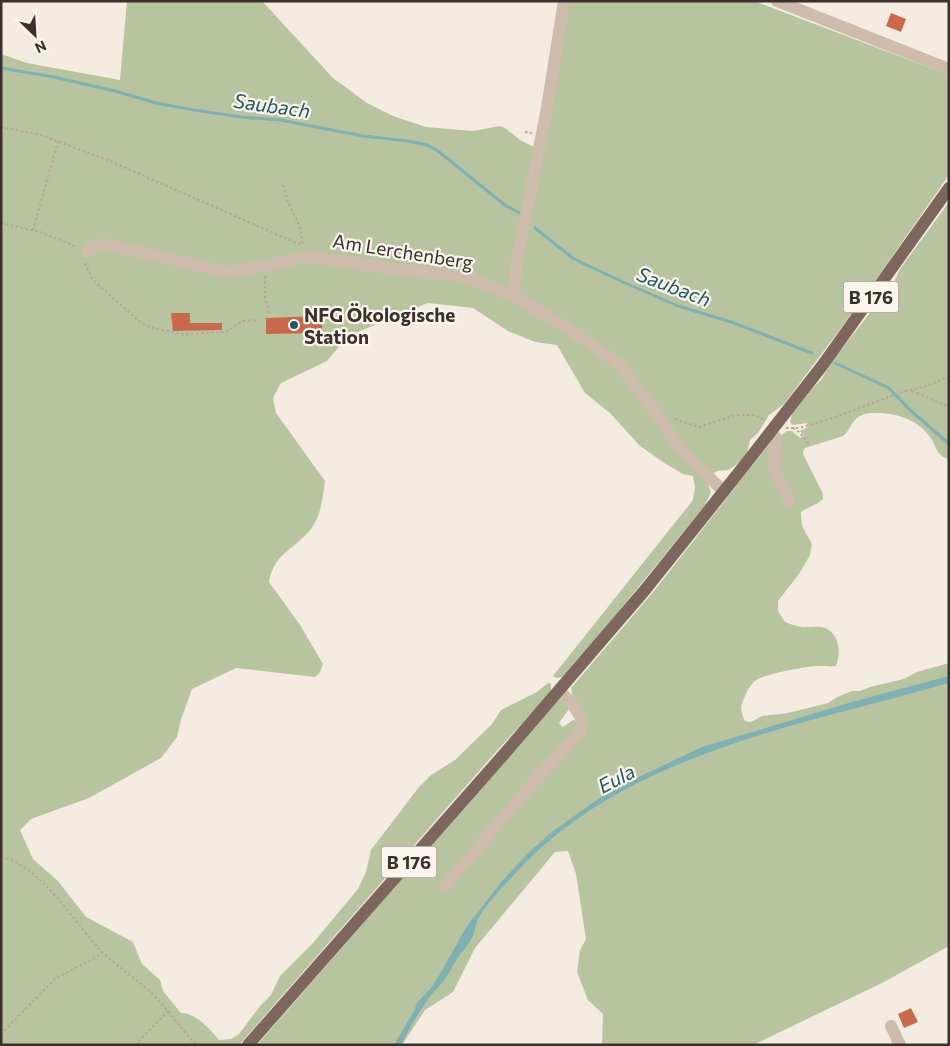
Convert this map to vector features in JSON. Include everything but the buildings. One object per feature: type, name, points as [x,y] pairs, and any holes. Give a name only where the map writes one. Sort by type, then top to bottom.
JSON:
[{"type":"main road","name":"B 176","points":[[248,1045],[559,691],[645,590],[822,366],[949,188]]},
{"type":"street","points":[[514,296],[516,266],[547,108],[564,1]]},
{"type":"street","points":[[778,2],[949,69]]},
{"type":"street","name":"Am Lerchenberg","points":[[87,252],[91,247],[105,244],[230,272],[251,266],[265,266],[289,261],[305,256],[415,272],[455,275],[474,280],[514,296],[572,331],[619,364],[679,447],[724,492]]},
{"type":"street","points":[[774,428],[776,438],[775,472],[789,501]]},
{"type":"street","points":[[445,886],[536,779],[579,734],[582,722],[580,716],[571,702],[559,691]]},
{"type":"street","points":[[891,1026],[900,1045]]},
{"type":"path","points":[[1,128],[41,135],[110,161],[304,247],[300,227],[288,202],[283,185]]},
{"type":"path","points":[[33,230],[58,142]]},
{"type":"path","points":[[1,223],[54,237],[87,252],[85,257],[86,265],[93,280],[141,323],[153,328],[183,334],[226,332],[243,321],[259,320]]},
{"type":"path","points":[[265,266],[265,297],[269,314]]},
{"type":"path","points":[[661,420],[667,417],[699,427],[720,418],[736,415],[754,415],[774,428],[793,428],[833,418],[902,392],[912,391],[949,376]]},
{"type":"path","points":[[912,391],[949,407]]},
{"type":"path","points":[[793,428],[799,432],[808,444]]},
{"type":"path","points":[[1,857],[11,858],[30,871],[66,906],[102,952],[150,991],[197,1045]]},
{"type":"path","points":[[1,1034],[56,978],[92,960],[102,952]]},
{"type":"path","points":[[135,1045],[168,1011]]},
{"type":"green space","points":[[127,1],[262,1],[333,78],[367,103],[393,116],[426,127],[473,131],[500,126],[520,140],[536,148],[567,1],[754,1],[949,75],[949,175],[856,308],[784,404],[769,415],[758,433],[750,440],[747,453],[736,465],[728,470],[717,471],[706,479],[711,492],[705,505],[614,617],[562,677],[556,678],[553,676],[693,500],[695,487],[693,476],[683,474],[640,446],[610,413],[585,393],[557,345],[535,342],[508,331],[473,308],[428,303],[348,336],[327,361],[281,383],[273,398],[276,413],[325,481],[321,506],[314,524],[305,536],[275,564],[269,582],[300,625],[323,664],[320,672],[315,677],[236,668],[192,689],[177,737],[161,758],[89,798],[31,819],[20,830],[33,859],[58,881],[86,917],[133,942],[142,964],[160,980],[163,991],[181,1013],[197,1019],[219,1040],[231,1039],[239,1034],[271,995],[280,976],[313,943],[358,889],[366,872],[371,850],[419,787],[431,775],[455,760],[492,724],[501,710],[537,692],[548,683],[551,684],[551,692],[494,754],[239,1045],[1,1045],[1,54],[27,63],[120,80]]},
{"type":"green space","points":[[949,202],[949,459],[940,454],[928,434],[917,424],[904,418],[882,413],[862,415],[857,418],[843,436],[805,448],[803,454],[823,494],[823,499],[801,512],[802,526],[812,544],[810,555],[799,574],[778,601],[778,611],[787,623],[801,627],[822,627],[830,631],[838,644],[838,661],[836,666],[798,668],[768,675],[756,680],[747,691],[741,708],[745,721],[751,722],[762,716],[788,713],[828,703],[852,691],[860,691],[904,679],[917,672],[949,663],[949,946],[882,983],[753,1045],[602,1045],[603,1014],[588,1000],[577,972],[580,950],[586,939],[576,874],[568,851],[555,852],[475,948],[453,992],[425,1010],[402,1045],[257,1045],[559,699],[562,698],[569,709],[559,723],[563,727],[573,720],[578,721],[571,688],[654,591],[770,443],[787,431],[792,431],[800,438],[804,436],[800,431],[808,427],[807,423],[793,425],[790,422],[792,414],[821,380],[834,359],[894,282],[900,269]]},
{"type":"water","points":[[949,676],[949,683],[833,714],[716,750],[659,773],[606,800],[557,834],[513,876],[486,906],[479,917],[471,940],[445,979],[428,999],[401,1045],[394,1045],[416,1004],[431,988],[467,926],[502,881],[528,853],[553,831],[611,790],[702,747],[852,702]]},
{"type":"waterway","name":"Saubach","points":[[1,68],[54,77],[115,91],[156,103],[194,110],[241,117],[280,120],[363,136],[427,145],[438,151],[506,206],[520,213]]},
{"type":"waterway","name":"Saubach","points":[[535,228],[574,259],[623,282],[678,306],[731,322],[812,353]]},
{"type":"waterway","name":"Saubach","points":[[835,363],[889,388],[909,409],[949,444]]},
{"type":"place","name":"NFG Ökologische Station","points":[[294,325]]},
{"type":"water label","name":"Eula","points":[[616,778]]}]
